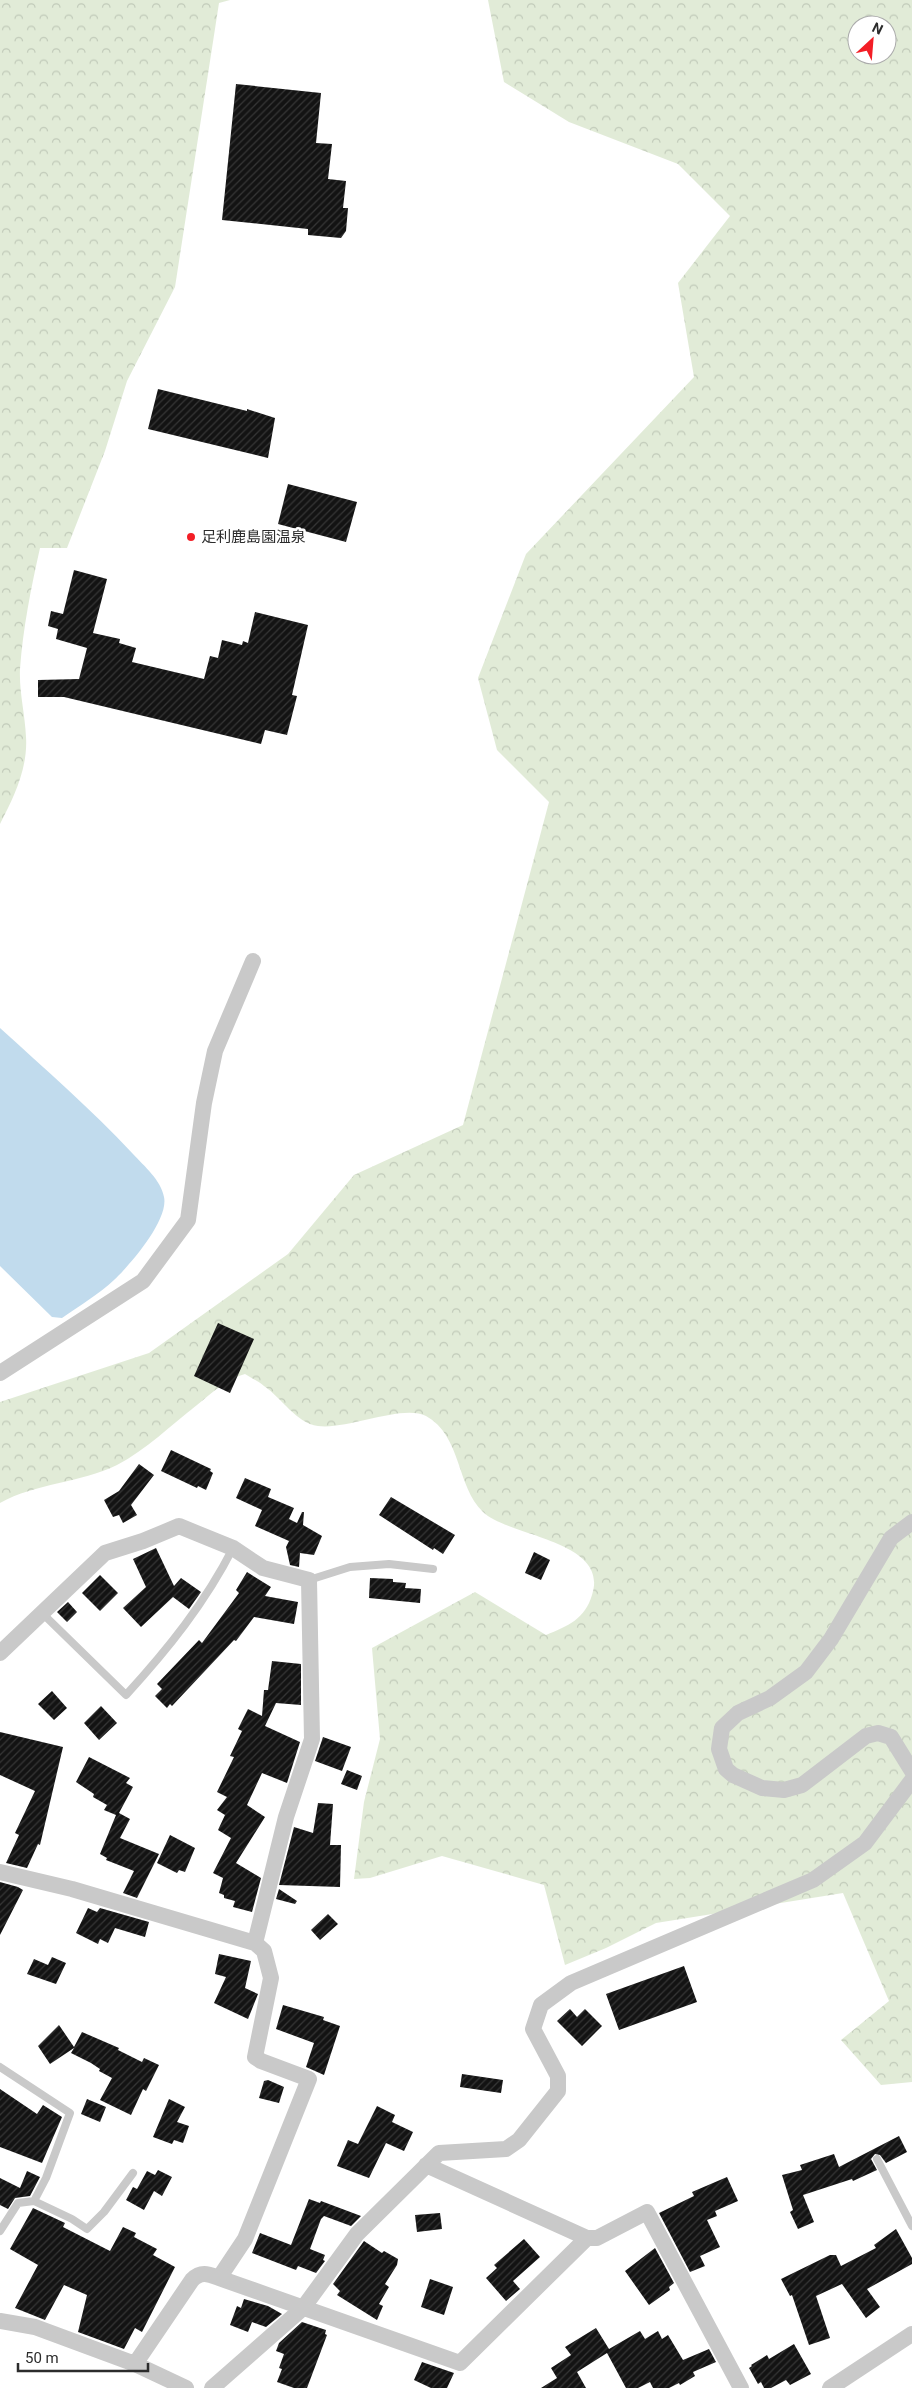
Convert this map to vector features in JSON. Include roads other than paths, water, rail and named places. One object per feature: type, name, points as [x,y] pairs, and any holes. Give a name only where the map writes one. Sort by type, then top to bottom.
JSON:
[{"type":"street","points":[[0,1373],[142,1281],[188,1220],[204,1103],[215,1051],[253,961]]},
{"type":"street","points":[[912,1522],[892,1538],[831,1639],[806,1672],[770,1698],[738,1713],[722,1728],[719,1749],[726,1769],[733,1775],[762,1788],[784,1790],[802,1785],[866,1736],[878,1733],[891,1737],[912,1771]]},
{"type":"street","points":[[0,1653],[105,1553],[144,1541],[179,1526],[233,1548],[263,1568],[309,1580],[312,1739],[286,1817],[255,1943]]},
{"type":"street","points":[[212,2388],[303,2308],[356,2234],[439,2153],[506,2148],[519,2140],[558,2091],[558,2076],[533,2029],[540,2005],[570,1983],[813,1880],[865,1843],[912,1780]]},
{"type":"street","points":[[0,1872],[72,1889],[255,1943],[264,1951],[271,1978],[255,2057],[261,2062],[309,2079],[245,2239],[219,2278]]},
{"type":"street","points":[[426,2165],[587,2238],[596,2238],[647,2212],[740,2388]]},
{"type":"street","points":[[134,2364],[192,2280],[198,2274],[206,2273],[460,2363],[587,2238]]},
{"type":"street","points":[[0,2321],[35,2327],[134,2364],[186,2388]]},
{"type":"street","points":[[830,2388],[912,2334]]},
{"type":"lane","points":[[43,1614],[126,1695],[166,1651],[215,1583],[233,1548]]},
{"type":"lane","points":[[309,1580],[350,1566],[389,1564],[433,1569]]},
{"type":"lane","points":[[0,2068],[70,2112],[46,2178],[34,2201]]},
{"type":"lane","points":[[877,2159],[912,2226]]},
{"type":"lane","points":[[0,2231],[18,2203],[34,2201],[72,2219],[87,2229],[104,2212],[133,2172]]},
{"type":"water","points":[[0,1028],[117,1137],[152,1174],[164,1197],[161,1218],[147,1242],[129,1264],[108,1285],[62,1318],[52,1317],[0,1266]]},
{"type":"place","name":"足利鹿島園温泉","points":[[191,537]]}]
